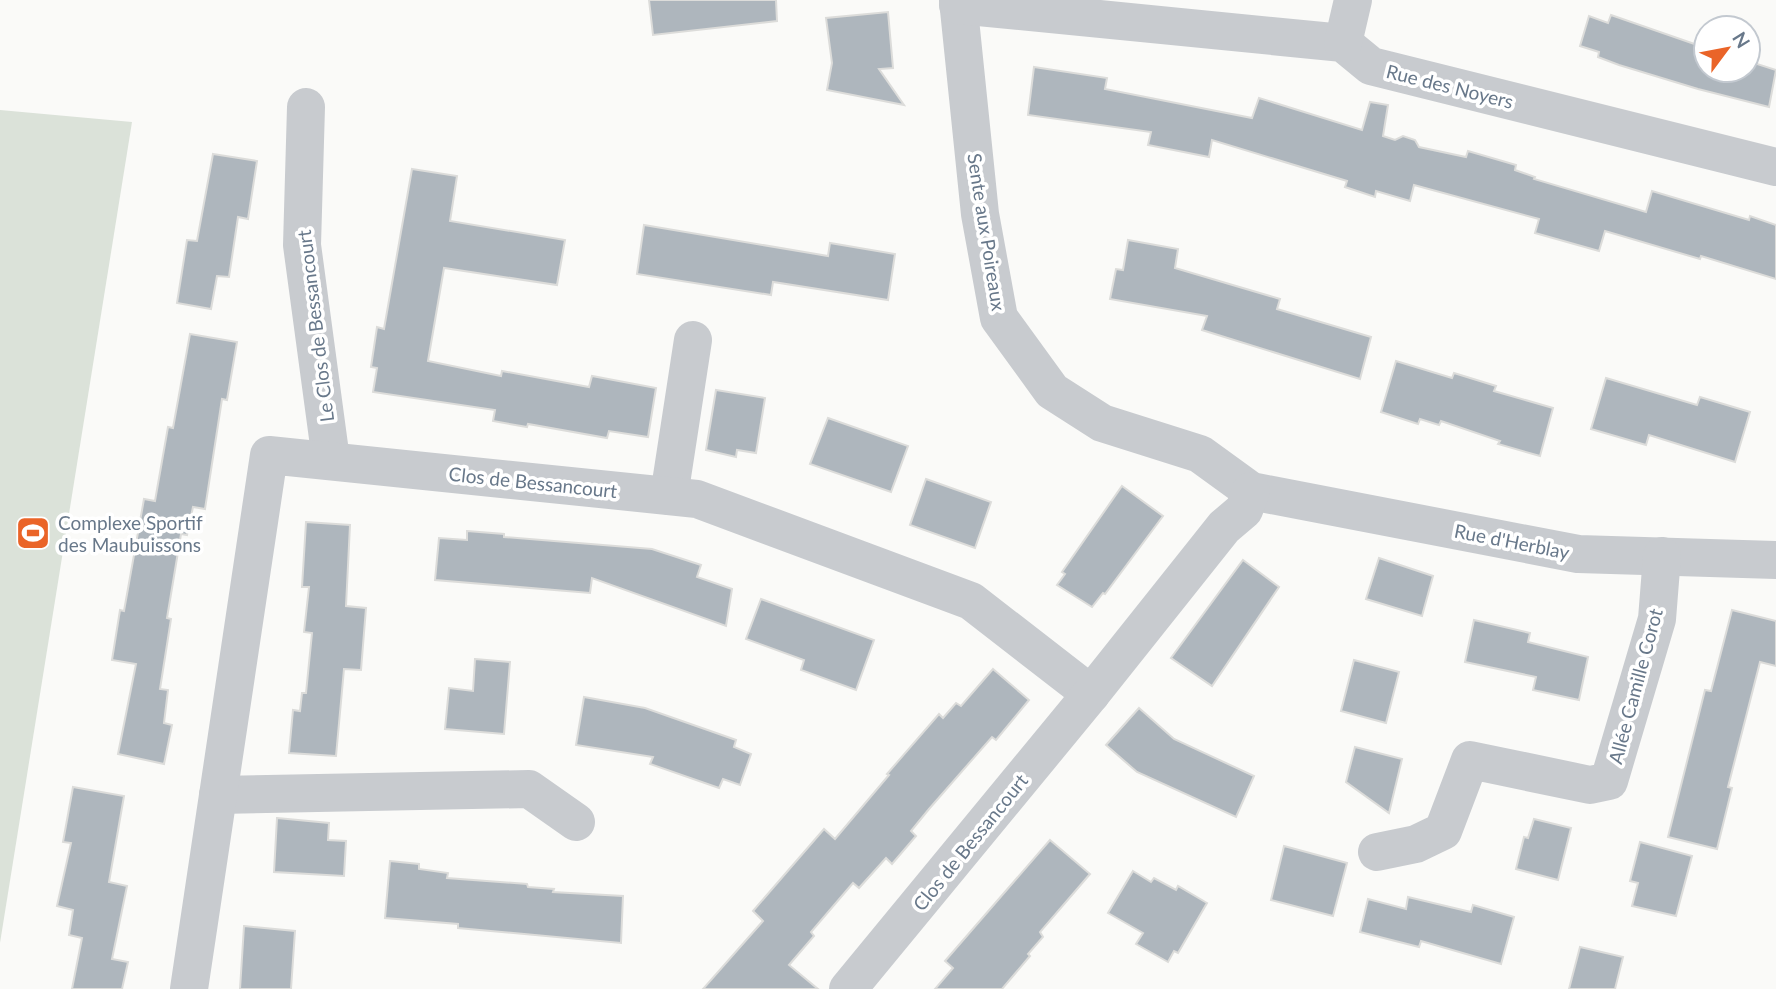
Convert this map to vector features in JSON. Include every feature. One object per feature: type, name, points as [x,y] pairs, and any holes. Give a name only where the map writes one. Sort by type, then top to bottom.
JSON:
[{"type":"street","points":[[958,2],[1343,43],[1353,0]]},
{"type":"street","name":"Sente aux Poireaux","points":[[958,2],[980,214],[999,318],[1052,391],[1102,423],[1200,454],[1251,491]]},
{"type":"street","name":"Rue des Noyers","points":[[1343,43],[1371,66],[1776,167]]},
{"type":"street","name":"Le Clos de Bessancourt","points":[[306,107],[302,245],[331,460]]},
{"type":"street","points":[[669,496],[693,340]]},
{"type":"street","name":"Clos de Bessancourt","points":[[189,989],[269,455],[697,499],[971,601],[1091,694]]},
{"type":"street","name":"Rue d'Herblay","points":[[1251,491],[1578,554],[1776,560]]},
{"type":"street","name":"Clos de Bessancourt","points":[[848,989],[1091,694],[1224,527],[1244,510],[1251,491]]},
{"type":"street","name":"Allée Camille Corot","points":[[1377,852],[1416,844],[1443,831],[1470,760],[1590,785],[1609,781],[1657,619],[1662,556]]},
{"type":"street","points":[[218,795],[530,789],[576,822]]},
{"type":"shaded area","name":"Complexe Sportif des Maubuissons","points":[[0,110],[132,122],[0,943]]},
{"type":"building","points":[[649,0],[776,0],[777,21],[653,35]]},
{"type":"building","points":[[888,12],[893,68],[879,69],[904,105],[827,90],[832,63],[826,18]]},
{"type":"building","points":[[1611,15],[1692,43],[1692,84],[1762,84],[1762,66],[1776,70],[1769,107],[1619,65],[1598,57],[1599,52],[1580,46],[1589,16],[1608,23]]},
{"type":"building","points":[[1034,67],[1107,78],[1105,89],[1252,118],[1259,98],[1362,130],[1370,102],[1388,105],[1383,136],[1395,140],[1403,136],[1415,140],[1419,147],[1466,157],[1468,151],[1516,165],[1515,170],[1535,177],[1534,179],[1646,212],[1652,191],[1749,220],[1750,216],[1776,225],[1776,279],[1605,231],[1599,251],[1535,233],[1539,219],[1414,185],[1410,201],[1376,191],[1375,197],[1345,187],[1347,181],[1212,140],[1209,157],[1148,145],[1151,132],[1028,115]]},
{"type":"building","points":[[213,154],[257,161],[248,219],[238,217],[229,277],[217,276],[211,309],[177,303],[187,240],[197,241]]},
{"type":"building","points":[[412,169],[457,176],[450,221],[565,240],[557,285],[444,268],[428,361],[501,376],[502,371],[589,387],[592,376],[656,388],[648,437],[609,431],[607,438],[528,424],[527,427],[493,421],[495,410],[373,392],[377,368],[371,367],[377,327],[384,329]]},
{"type":"building","points":[[644,225],[828,256],[830,243],[895,254],[888,300],[773,282],[771,295],[637,274]]},
{"type":"building","points":[[1128,240],[1178,249],[1175,268],[1280,299],[1277,309],[1371,337],[1360,379],[1202,330],[1207,316],[1110,299],[1116,269],[1123,270]]},
{"type":"building","points":[[190,334],[237,342],[227,400],[222,399],[205,509],[193,507],[187,535],[181,534],[167,618],[171,619],[160,689],[168,690],[164,723],[172,725],[164,764],[118,754],[136,664],[112,660],[120,610],[124,611],[144,499],[155,501],[168,427],[173,428]]},
{"type":"building","points":[[1396,361],[1452,378],[1454,373],[1496,386],[1494,391],[1553,408],[1540,456],[1498,444],[1500,441],[1441,421],[1439,425],[1420,419],[1418,424],[1381,412]]},
{"type":"building","points":[[1606,378],[1697,405],[1700,397],[1750,412],[1735,462],[1649,435],[1646,445],[1591,429]]},
{"type":"building","points":[[716,390],[765,398],[756,453],[737,450],[736,457],[706,450]]},
{"type":"building","points":[[828,418],[908,446],[891,492],[810,464]]},
{"type":"building","points":[[926,479],[991,502],[975,548],[910,525]]},
{"type":"building","points":[[1122,486],[1163,516],[1105,594],[1103,593],[1092,607],[1057,585],[1065,574],[1062,572]]},
{"type":"building","points":[[306,522],[350,525],[346,606],[366,608],[361,670],[344,669],[336,756],[289,753],[293,710],[300,711],[302,693],[306,693],[312,633],[304,632],[309,587],[302,587]]},
{"type":"building","points":[[467,531],[504,534],[504,537],[652,549],[701,565],[697,577],[732,589],[726,626],[592,578],[590,593],[435,580],[439,538],[467,540]]},
{"type":"building","points":[[1379,558],[1433,576],[1422,616],[1366,599]]},
{"type":"building","points":[[1243,560],[1279,587],[1212,686],[1171,658]]},
{"type":"building","points":[[761,599],[874,640],[856,690],[801,670],[804,660],[746,639]]},
{"type":"building","points":[[1732,610],[1776,621],[1776,666],[1760,662],[1728,787],[1732,788],[1717,849],[1668,837],[1705,690],[1711,691]]},
{"type":"building","points":[[1474,620],[1530,633],[1528,642],[1588,657],[1579,700],[1533,690],[1536,677],[1465,662]]},
{"type":"building","points":[[475,659],[510,662],[504,734],[445,729],[449,688],[473,691]]},
{"type":"building","points":[[1354,660],[1399,672],[1386,723],[1341,711]]},
{"type":"building","points":[[993,669],[1029,700],[996,740],[992,737],[929,809],[911,831],[916,836],[892,864],[886,858],[859,888],[853,883],[811,932],[814,936],[789,965],[818,989],[703,989],[763,921],[753,911],[824,829],[835,839],[939,714],[943,718],[956,703],[961,706]]},
{"type":"building","points":[[584,697],[645,708],[736,740],[734,747],[751,754],[740,785],[723,779],[719,788],[650,764],[653,757],[576,745]]},
{"type":"building","points":[[1139,708],[1174,739],[1254,776],[1236,817],[1137,772],[1106,745]]},
{"type":"building","points":[[1355,747],[1402,759],[1389,813],[1346,782]]},
{"type":"building","points":[[73,787],[124,796],[109,882],[127,886],[112,959],[128,962],[122,989],[72,989],[82,938],[69,935],[73,910],[57,906],[71,843],[63,842]]},
{"type":"building","points":[[277,818],[329,823],[328,840],[346,841],[344,876],[274,872]]},
{"type":"building","points":[[1534,819],[1571,828],[1558,880],[1516,869],[1524,837],[1528,838]]},
{"type":"building","points":[[1050,840],[1090,874],[1040,932],[1043,937],[1028,954],[1030,956],[1002,989],[935,989],[953,968],[945,961]]},
{"type":"building","points":[[1640,842],[1692,856],[1676,916],[1632,906],[1638,883],[1630,881]]},
{"type":"building","points":[[1284,846],[1347,863],[1333,916],[1271,900]]},
{"type":"building","points":[[390,861],[419,864],[419,869],[448,873],[447,878],[527,884],[528,887],[554,889],[553,892],[623,896],[621,943],[458,928],[458,924],[385,918]]},
{"type":"building","points":[[1133,871],[1151,882],[1154,878],[1176,890],[1178,886],[1207,903],[1178,953],[1174,951],[1168,962],[1136,944],[1143,933],[1108,913]]},
{"type":"building","points":[[1408,897],[1471,912],[1473,905],[1514,917],[1501,964],[1421,941],[1419,947],[1360,932],[1368,899],[1406,909]]},
{"type":"building","points":[[244,926],[295,931],[291,989],[240,989]]},
{"type":"building","points":[[1580,947],[1623,957],[1615,989],[1569,989]]},
{"type":"place","name":"Complexe Sportif des Maubuissons","points":[[33,533]]}]
